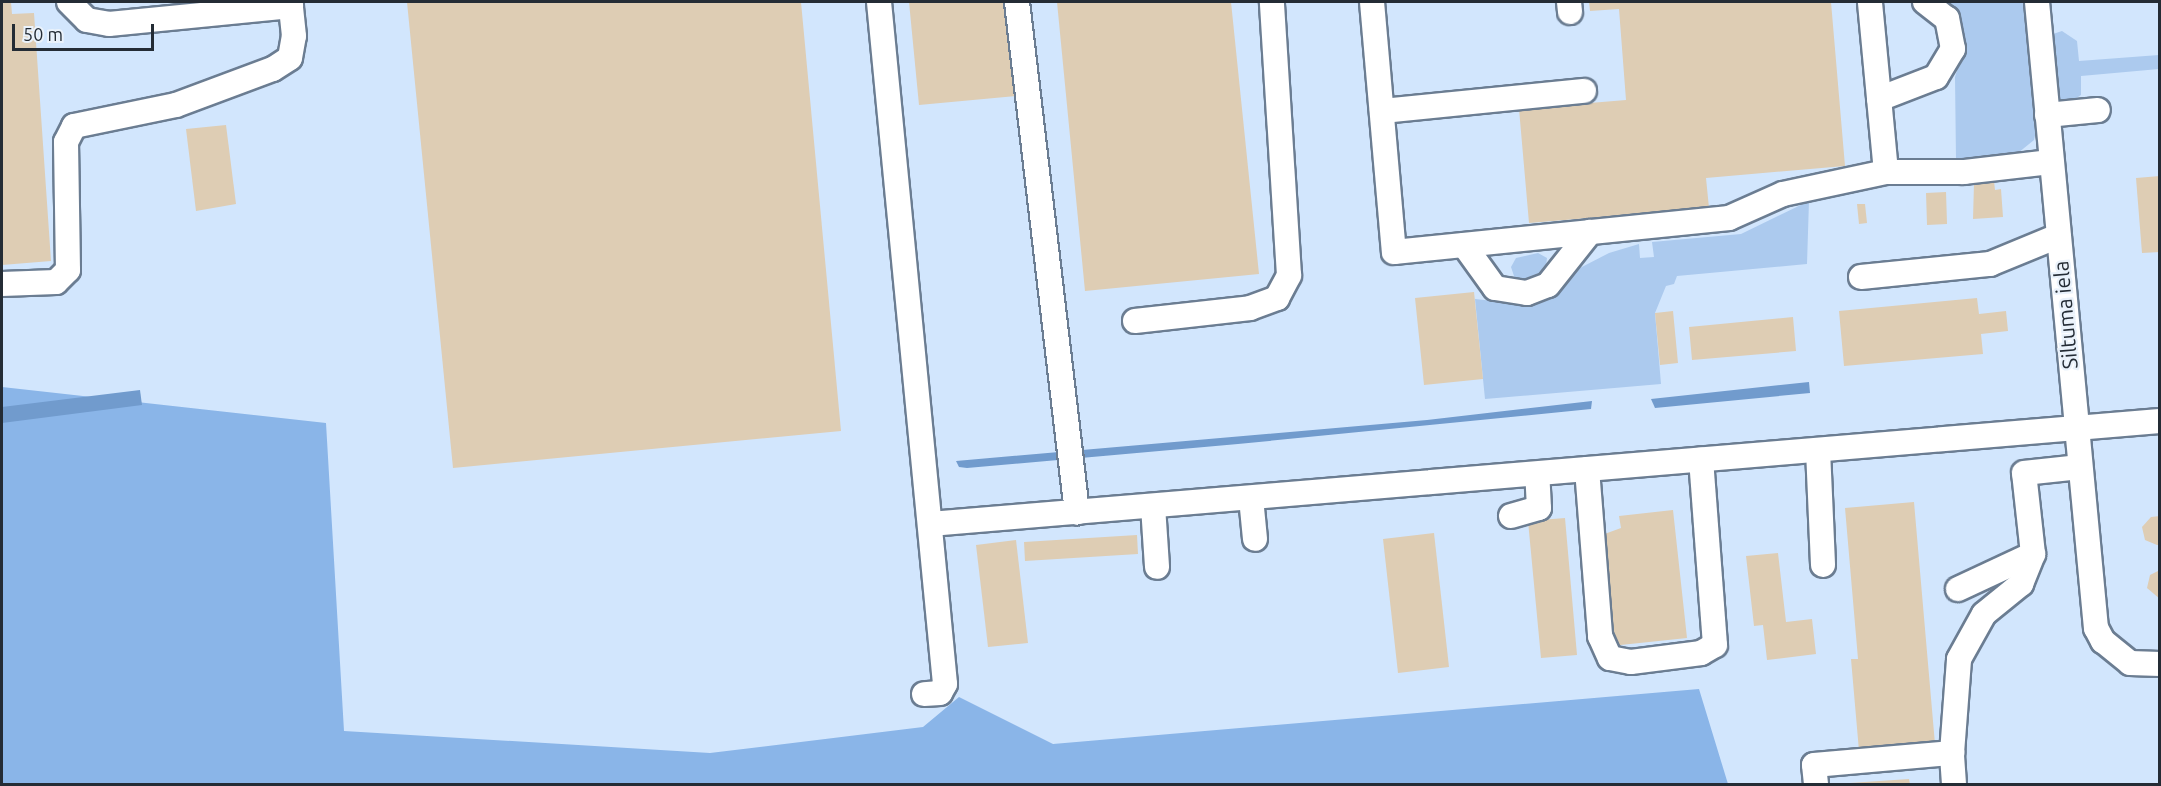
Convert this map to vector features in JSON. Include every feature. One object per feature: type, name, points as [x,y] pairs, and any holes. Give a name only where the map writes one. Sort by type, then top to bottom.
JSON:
[{"type":"street","points":[[2,284],[56,282],[68,270],[66,142],[74,126],[176,105],[273,69],[290,58],[294,36],[290,4],[177,9],[97,23],[77,13],[69,2]]},
{"type":"street","points":[[879,2],[945,684],[940,693],[924,694]]},
{"type":"street","points":[[1017,2],[1077,512]]},
{"type":"street","points":[[1134,321],[1250,308],[1277,298],[1289,274],[1272,2]]},
{"type":"street","points":[[1372,2],[1394,252],[1729,218],[1783,194],[1886,172],[1964,172],[2051,162]]},
{"type":"street","points":[[1870,2],[1886,172]]},
{"type":"street","points":[[1879,99],[1936,77],[1953,49],[1947,19],[1924,2]]},
{"type":"street","name":"Siltuma iela","points":[[2037,2],[2096,628],[2103,641],[2130,663],[2160,664]]},
{"type":"street","points":[[1382,111],[1584,91]]},
{"type":"street","points":[[2047,115],[2098,110]]},
{"type":"street","points":[[1464,245],[1495,288],[1527,293],[1548,285],[1590,232]]},
{"type":"street","points":[[1860,277],[1990,264],[2058,236]]},
{"type":"street","points":[[930,524],[2076,430],[2160,421]]},
{"type":"street","points":[[1818,450],[1823,565]]},
{"type":"street","points":[[1587,469],[1600,636],[1610,658],[1632,662],[1701,653],[1715,645],[1701,460]]},
{"type":"street","points":[[1954,784],[1952,753],[1959,659],[1984,614],[2021,584],[2034,554],[2024,473],[2080,467]]},
{"type":"street","points":[[1511,516],[1539,508],[1537,474]]},
{"type":"street","points":[[1251,498],[1255,539]]},
{"type":"street","points":[[1153,506],[1157,567]]},
{"type":"street","points":[[1958,589],[2034,554]]},
{"type":"street","points":[[1816,784],[1814,765],[1952,753]]},
{"type":"shaded area","points":[[1944,2],[2025,2],[2036,131],[2034,140],[2018,153],[1956,160],[1955,77],[1962,54]]},
{"type":"shaded area","points":[[2062,31],[2077,41],[2079,61],[2159,55],[2159,69],[2081,76],[2081,95],[2069,103],[2059,99],[2053,34]]},
{"type":"shaded area","points":[[1809,201],[1807,264],[1677,276],[1674,284],[1666,286],[1655,313],[1661,384],[1485,399],[1475,299],[1521,304],[1542,301],[1578,269],[1609,253],[1639,244],[1640,258],[1654,257],[1652,242],[1741,234]]},
{"type":"shaded area","points":[[1538,253],[1547,258],[1546,266],[1533,280],[1515,279],[1511,267],[1516,258]]},
{"type":"shaded area","points":[[1809,382],[1810,393],[1655,408],[1651,399]]},
{"type":"shaded area","points":[[2,387],[326,423],[344,731],[710,753],[923,727],[959,697],[1053,744],[1699,689],[1728,784],[2,784]]},
{"type":"shaded area","points":[[140,390],[142,405],[2,423],[2,407]]},
{"type":"shaded area","points":[[1592,401],[1591,409],[1238,444],[967,468],[959,467],[956,461],[1427,420]]},
{"type":"building","points":[[2,2],[11,2],[12,14],[34,13],[51,261],[2,265]]},
{"type":"building","points":[[407,2],[801,2],[841,431],[453,468]]},
{"type":"building","points":[[909,2],[1007,2],[1016,96],[919,105]]},
{"type":"building","points":[[1057,2],[1231,2],[1259,274],[1085,291]]},
{"type":"building","points":[[1589,2],[1831,2],[1845,166],[1706,178],[1709,208],[1529,223],[1519,109],[1626,100],[1619,9],[1590,11]]},
{"type":"building","points":[[226,125],[236,204],[196,211],[186,129]]},
{"type":"building","points":[[2160,176],[2160,252],[2142,253],[2136,178]]},
{"type":"building","points":[[1994,181],[1995,190],[2001,189],[2003,217],[1973,219],[1974,183]]},
{"type":"building","points":[[1946,192],[1947,224],[1927,225],[1926,193]]},
{"type":"building","points":[[1857,204],[1865,204],[1867,223],[1859,224]]},
{"type":"building","points":[[1474,292],[1483,379],[1424,385],[1415,298]]},
{"type":"building","points":[[1977,298],[1979,314],[2006,311],[2008,331],[1981,334],[1983,354],[1844,366],[1839,311]]},
{"type":"building","points":[[1673,311],[1678,363],[1660,365],[1655,313]]},
{"type":"building","points":[[1793,317],[1796,351],[1692,360],[1689,327]]},
{"type":"building","points":[[1914,502],[1935,744],[1859,751],[1851,659],[1858,659],[1845,508]]},
{"type":"building","points":[[1673,510],[1687,638],[1611,646],[1599,536],[1621,528],[1619,516]]},
{"type":"building","points":[[2160,516],[2160,545],[2157,545],[2145,540],[2142,527],[2151,517]]},
{"type":"building","points":[[1565,518],[1577,655],[1541,658],[1528,521]]},
{"type":"building","points":[[1434,533],[1449,667],[1398,673],[1383,539]]},
{"type":"building","points":[[1137,535],[1138,554],[1025,561],[1024,542]]},
{"type":"building","points":[[1016,540],[1028,643],[988,647],[976,545]]},
{"type":"building","points":[[1778,553],[1786,622],[1812,619],[1816,654],[1767,660],[1763,625],[1754,626],[1746,556]]},
{"type":"building","points":[[2160,570],[2160,599],[2147,588],[2150,575]]},
{"type":"building","points":[[1909,779],[1910,784],[1850,784],[1850,783]]}]
